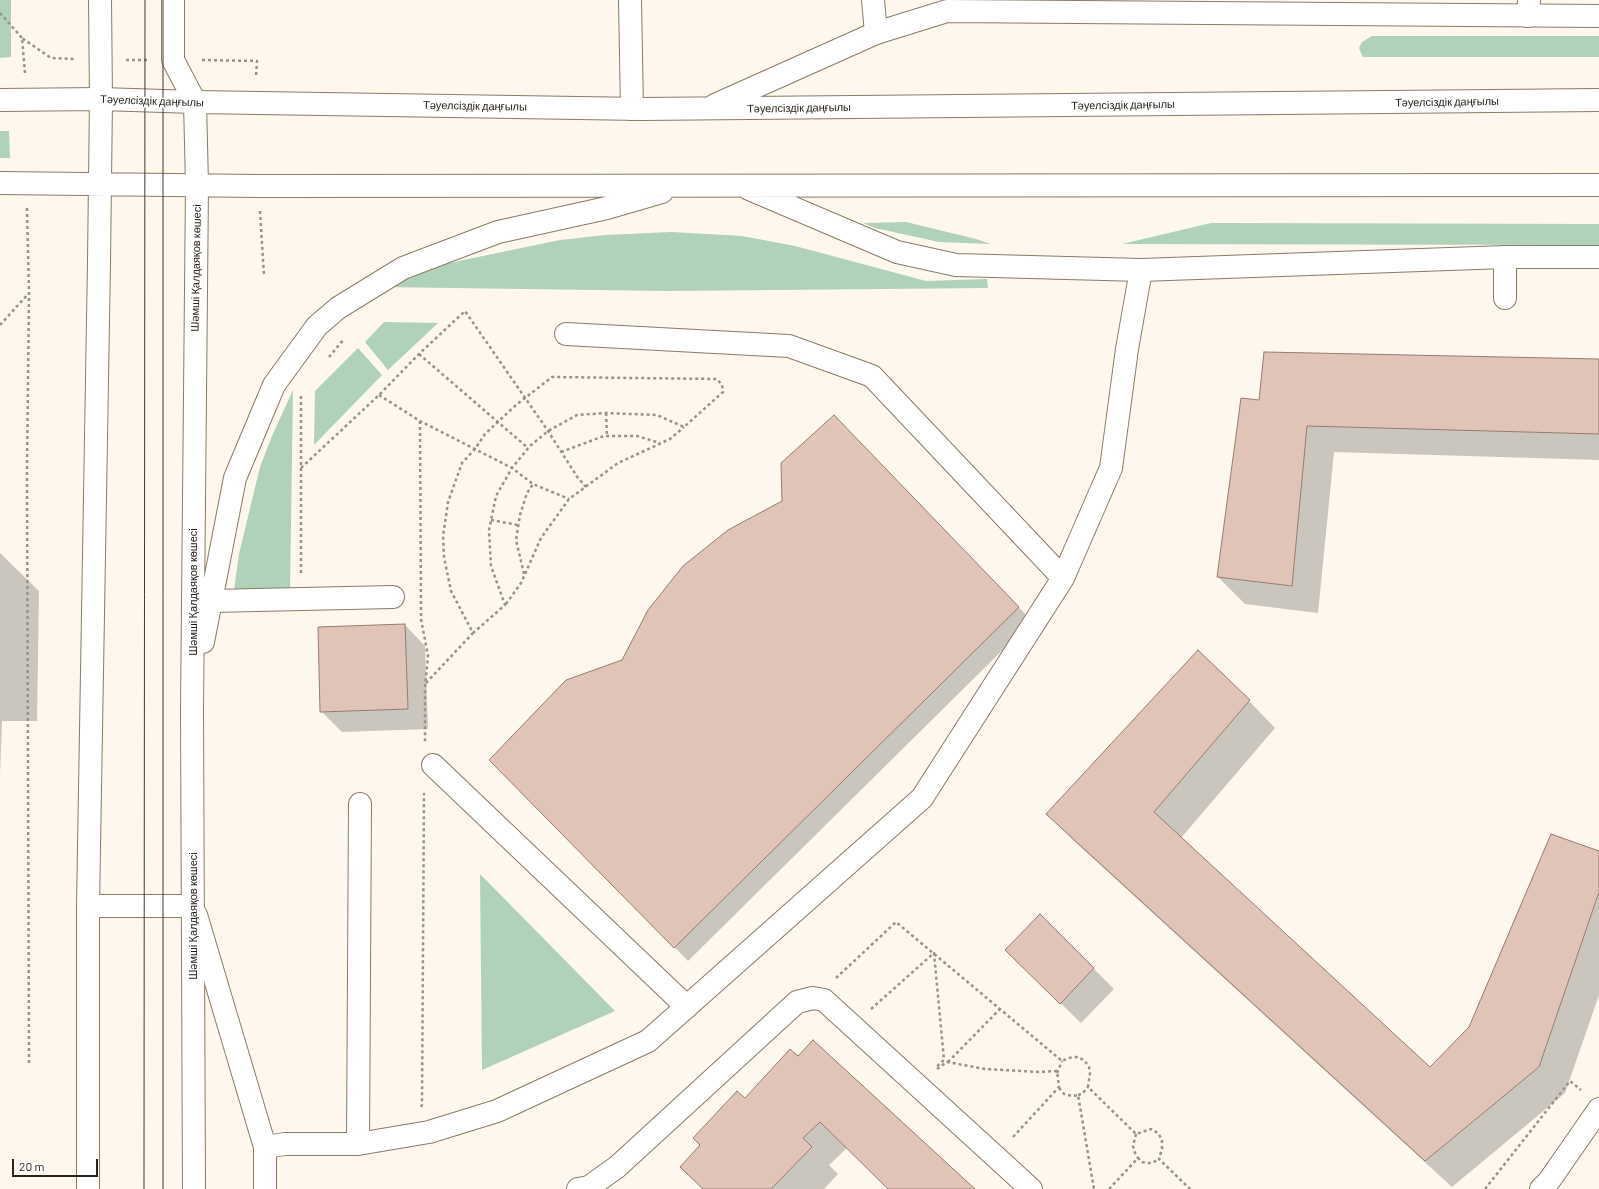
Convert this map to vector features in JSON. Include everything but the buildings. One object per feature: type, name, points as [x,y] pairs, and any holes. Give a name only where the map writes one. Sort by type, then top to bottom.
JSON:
[{"type":"main road","points":[[88,1189],[88,906],[100,184],[100,0]]},
{"type":"main road","name":"Шәмші Қалдаяқов көшесі","points":[[173,0],[173,60],[194,102],[197,186],[192,710],[194,1189]]},
{"type":"main road","points":[[630,0],[632,109]]},
{"type":"main road","points":[[873,0],[876,33]]},
{"type":"main road","points":[[707,108],[876,33],[946,11],[1529,8],[1599,16]]},
{"type":"main road","name":"Тәуелсіздік даңғылы","points":[[0,100],[100,99],[194,102],[632,109],[1599,100]]},
{"type":"main road","points":[[0,184],[197,186],[687,184],[1599,185]]},
{"type":"main road","points":[[192,710],[235,478],[274,385],[317,326],[338,308],[403,268],[498,232],[607,208],[687,184]]},
{"type":"main road","points":[[740,185],[897,252],[956,265],[1141,270],[1506,257],[1599,257]]},
{"type":"main road","points":[[1505,298],[1506,257]]},
{"type":"main road","points":[[265,1147],[284,1144],[358,1144],[429,1132],[497,1111],[648,1041],[922,798],[1063,578],[1111,468],[1127,349],[1141,270]]},
{"type":"main road","points":[[566,334],[789,346],[872,376],[1063,578]]},
{"type":"main road","points":[[211,601],[392,597]]},
{"type":"main road","points":[[433,765],[687,1008]]},
{"type":"main road","points":[[358,1144],[360,804]]},
{"type":"main road","points":[[88,906],[193,906],[265,1147],[265,1189]]},
{"type":"main road","points":[[578,1189],[589,1187],[617,1167],[797,1002],[813,998],[824,1000],[1031,1189]]},
{"type":"main road","points":[[1541,1189],[1549,1181],[1593,1102]]},
{"type":"path","points":[[0,13],[22,38],[51,58],[100,60],[257,61],[254,103]]},
{"type":"path","points":[[22,38],[28,100]]},
{"type":"path","points":[[27,184],[29,293],[27,487],[29,1066]]},
{"type":"path","points":[[258,186],[264,276]]},
{"type":"path","points":[[0,326],[29,293]]},
{"type":"path","points":[[301,468],[379,395],[419,354],[465,311],[548,431],[578,478],[586,487]]},
{"type":"path","points":[[325,362],[349,334]]},
{"type":"path","points":[[419,354],[528,448]]},
{"type":"path","points":[[426,683],[473,633],[505,605],[521,583],[541,538],[569,499],[618,463],[670,439],[723,392],[722,385],[717,379],[552,377],[525,398],[485,434],[475,449],[462,463],[448,502],[443,536],[444,557],[451,591],[473,633]]},
{"type":"path","points":[[301,389],[301,574]]},
{"type":"path","points":[[379,395],[420,421],[512,468],[533,484],[569,499]]},
{"type":"path","points":[[505,605],[491,566],[491,520],[496,496],[512,468],[528,448],[548,431],[577,415],[606,413],[657,415],[684,427]]},
{"type":"path","points":[[606,413],[607,436]]},
{"type":"path","points":[[562,452],[604,436],[637,436],[661,443]]},
{"type":"path","points":[[524,575],[516,540],[518,525],[527,493],[533,484]]},
{"type":"path","points":[[491,520],[518,525]]},
{"type":"path","points":[[813,998],[896,922],[1062,1061]]},
{"type":"path","points":[[852,1026],[934,953]]},
{"type":"path","points":[[916,1084],[944,1060],[934,953]]},
{"type":"path","points":[[916,1084],[948,1062],[1000,1009]]},
{"type":"path","points":[[1077,1057],[1084,1060],[1089,1067],[1090,1073],[1088,1087],[1082,1094],[1072,1096],[1064,1094],[1059,1087],[1057,1071],[1062,1061],[1068,1058],[1077,1057]]},
{"type":"path","points":[[948,1062],[985,1069],[1039,1072],[1057,1071]]},
{"type":"path","points":[[1485,1189],[1570,1082],[1593,1102]]},
{"type":"path","points":[[995,1156],[1059,1087]]},
{"type":"path","points":[[1088,1087],[1136,1134]]},
{"type":"path","points":[[1078,1095],[1094,1189]]},
{"type":"path","points":[[1151,1128],[1158,1132],[1162,1140],[1159,1158],[1152,1163],[1148,1163],[1142,1162],[1138,1158],[1133,1146],[1136,1134],[1151,1128]]},
{"type":"path","points":[[1109,1189],[1138,1158]]},
{"type":"path","points":[[1159,1158],[1190,1189]]},
{"type":"green space","points":[[0,0],[11,0],[11,57],[0,58]]},
{"type":"green space","points":[[1372,36],[1599,36],[1599,57],[1363,57],[1359,48],[1362,42]]},
{"type":"green space","points":[[0,131],[9,131],[10,158],[0,158]]},
{"type":"green space","points":[[906,222],[991,244],[939,242],[875,228],[863,223]]},
{"type":"green space","points":[[1211,223],[1599,224],[1599,245],[1122,244]]},
{"type":"green space","points":[[671,232],[742,236],[795,246],[926,281],[987,279],[988,288],[668,291],[382,287],[425,268],[560,240],[606,235]]},
{"type":"green space","points":[[384,322],[438,323],[388,370],[365,342]]},
{"type":"green space","points":[[358,348],[382,375],[314,445],[315,391]]},
{"type":"green space","points":[[293,390],[290,591],[234,590],[239,554],[260,467]]},
{"type":"green space","points":[[480,874],[615,1011],[482,1070]]},
{"type":"tram line","points":[[144,1189],[145,0]]},
{"type":"tram line","points":[[163,0],[163,1189]]}]
